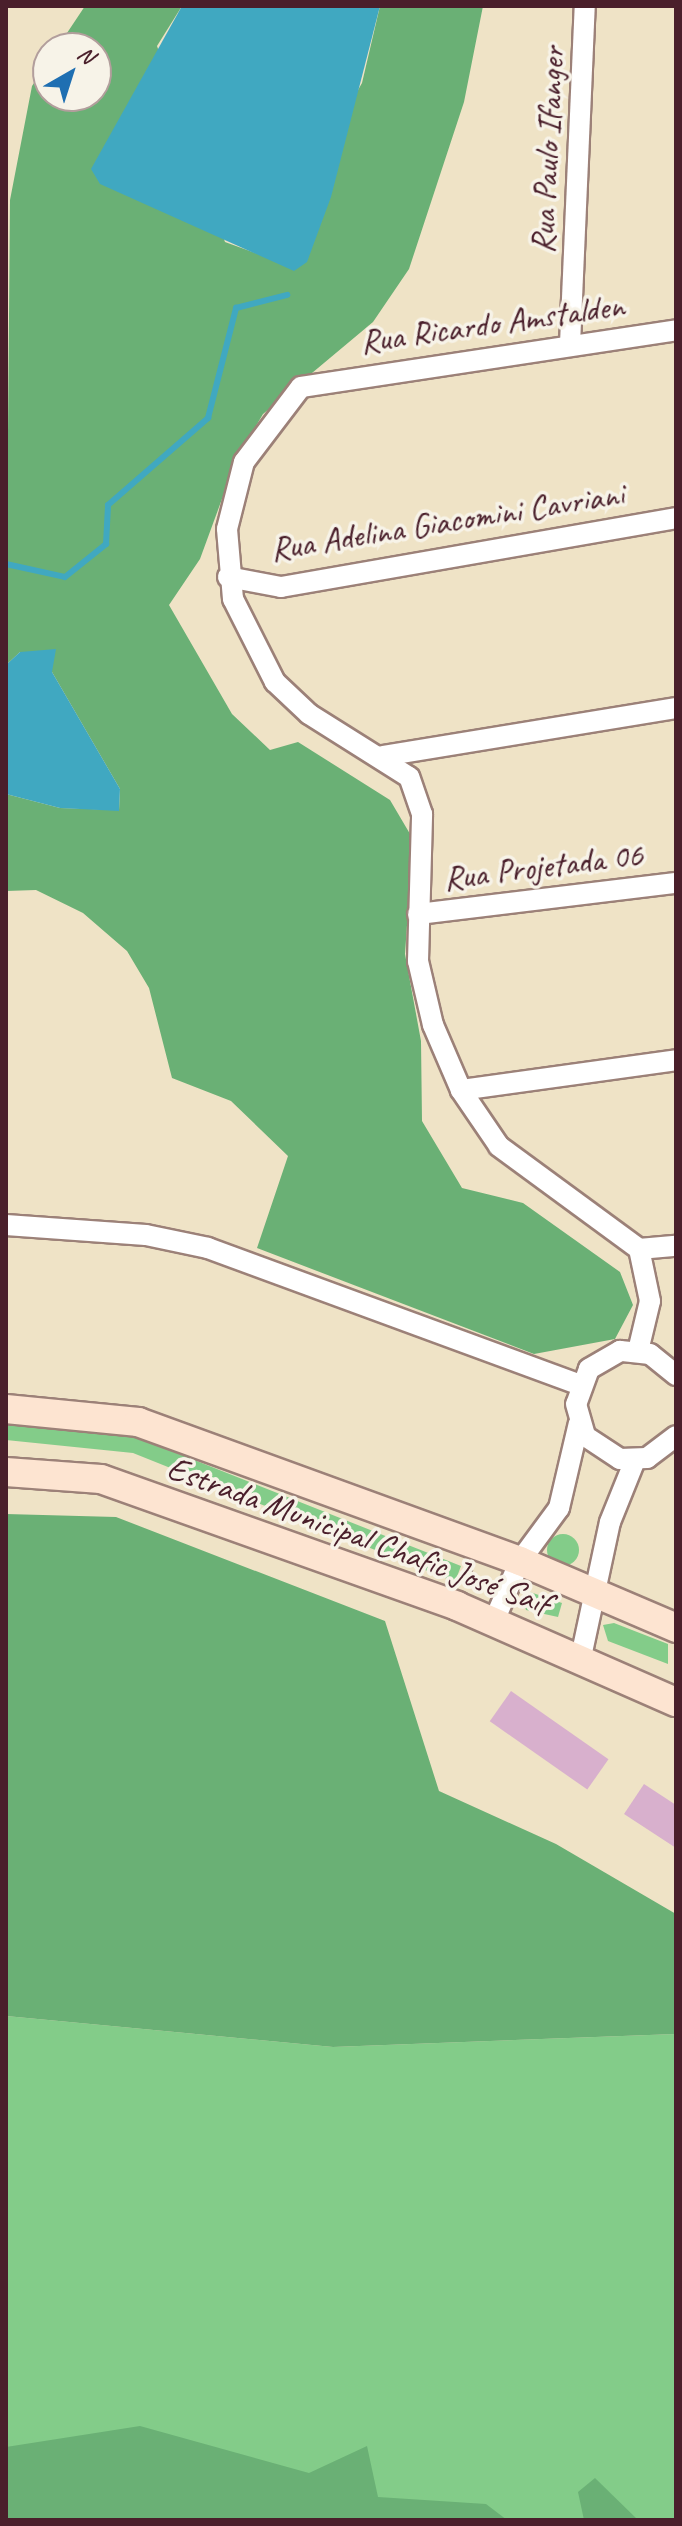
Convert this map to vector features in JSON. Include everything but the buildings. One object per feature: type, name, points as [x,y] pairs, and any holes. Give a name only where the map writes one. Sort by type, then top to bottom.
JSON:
[{"type":"street","name":"Rua Paulo Ifanger","points":[[570,344],[585,6]]},
{"type":"street","name":"Rua Ricardo Amstalden","points":[[228,577],[230,506],[244,462],[284,403],[316,381],[676,330]]},
{"type":"street","name":"Rua Adelina Giacomini Cavriani","points":[[228,577],[281,587],[676,518]]},
{"type":"street","points":[[228,577],[249,643],[275,682],[309,714],[383,756],[409,777],[422,814],[418,914],[423,992],[461,1090],[499,1146],[639,1249],[676,1246]]},
{"type":"street","points":[[383,756],[676,708]]},
{"type":"street","name":"Rua Projetada 06","points":[[418,914],[676,883]]},
{"type":"street","points":[[461,1090],[676,1060]]},
{"type":"street","points":[[6,1225],[123,1233],[208,1248],[580,1385]]},
{"type":"street","points":[[638,1351],[650,1301],[639,1249]]},
{"type":"street","points":[[494,1621],[520,1561],[559,1508],[579,1423],[580,1385],[603,1357],[638,1351],[676,1375]]},
{"type":"street","name":"Estrada Municipal Chafic José Saif","points":[[6,1409],[138,1422],[520,1561],[676,1628]]},
{"type":"street","points":[[579,1423],[607,1455],[635,1460]]},
{"type":"street","points":[[581,1657],[610,1522],[635,1460],[676,1436]]},
{"type":"street","name":"Estrada Municipal Chafic José Saif","points":[[6,1472],[101,1479],[457,1606],[581,1657],[676,1702]]},
{"type":"path","points":[[457,1606],[481,1547]]},
{"type":"green space","points":[[85,6],[182,6],[157,46],[225,242],[264,256],[362,83],[380,6],[483,6],[464,102],[409,269],[373,322],[263,414],[237,458],[200,559],[169,605],[232,714],[270,750],[298,742],[390,800],[413,839],[405,954],[421,1041],[422,1121],[462,1188],[523,1203],[620,1272],[633,1305],[615,1339],[534,1354],[257,1248],[288,1156],[231,1101],[172,1078],[149,988],[127,951],[83,913],[36,890],[6,891],[6,794],[60,808],[119,810],[120,789],[52,672],[20,652],[6,665],[10,200],[32,86],[32,112],[112,112],[112,32],[68,32]]},
{"type":"green space","points":[[6,1423],[126,1433],[461,1566],[455,1582],[133,1453],[6,1440]]},
{"type":"green space","points":[[6,1514],[116,1517],[385,1621],[439,1791],[556,1844],[676,1914],[676,2034],[333,2047],[6,2016]]},
{"type":"green space","points":[[563,1534],[574,1539],[579,1550],[574,1561],[563,1566],[552,1561],[547,1550],[552,1539]]},
{"type":"green space","points":[[530,1592],[562,1603],[558,1617],[526,1610],[522,1598]]},
{"type":"green space","points":[[614,1623],[668,1644],[668,1664],[608,1641],[603,1625]]},
{"type":"green space","points":[[6,2016],[333,2047],[676,2034],[676,2520],[6,2520]]},
{"type":"green space","points":[[140,2426],[309,2473],[367,2446],[378,2497],[486,2504],[507,2520],[6,2520],[6,2447]]},
{"type":"green space","points":[[595,2478],[638,2520],[584,2520],[578,2492]]},
{"type":"water","points":[[182,6],[380,6],[331,197],[307,262],[294,271],[100,184],[91,169]]},
{"type":"water","points":[[56,649],[52,672],[120,789],[119,811],[60,808],[6,794],[6,665],[20,652]]},
{"type":"waterway","points":[[6,564],[65,577],[106,544],[108,505],[208,418],[236,308],[287,295]]}]
